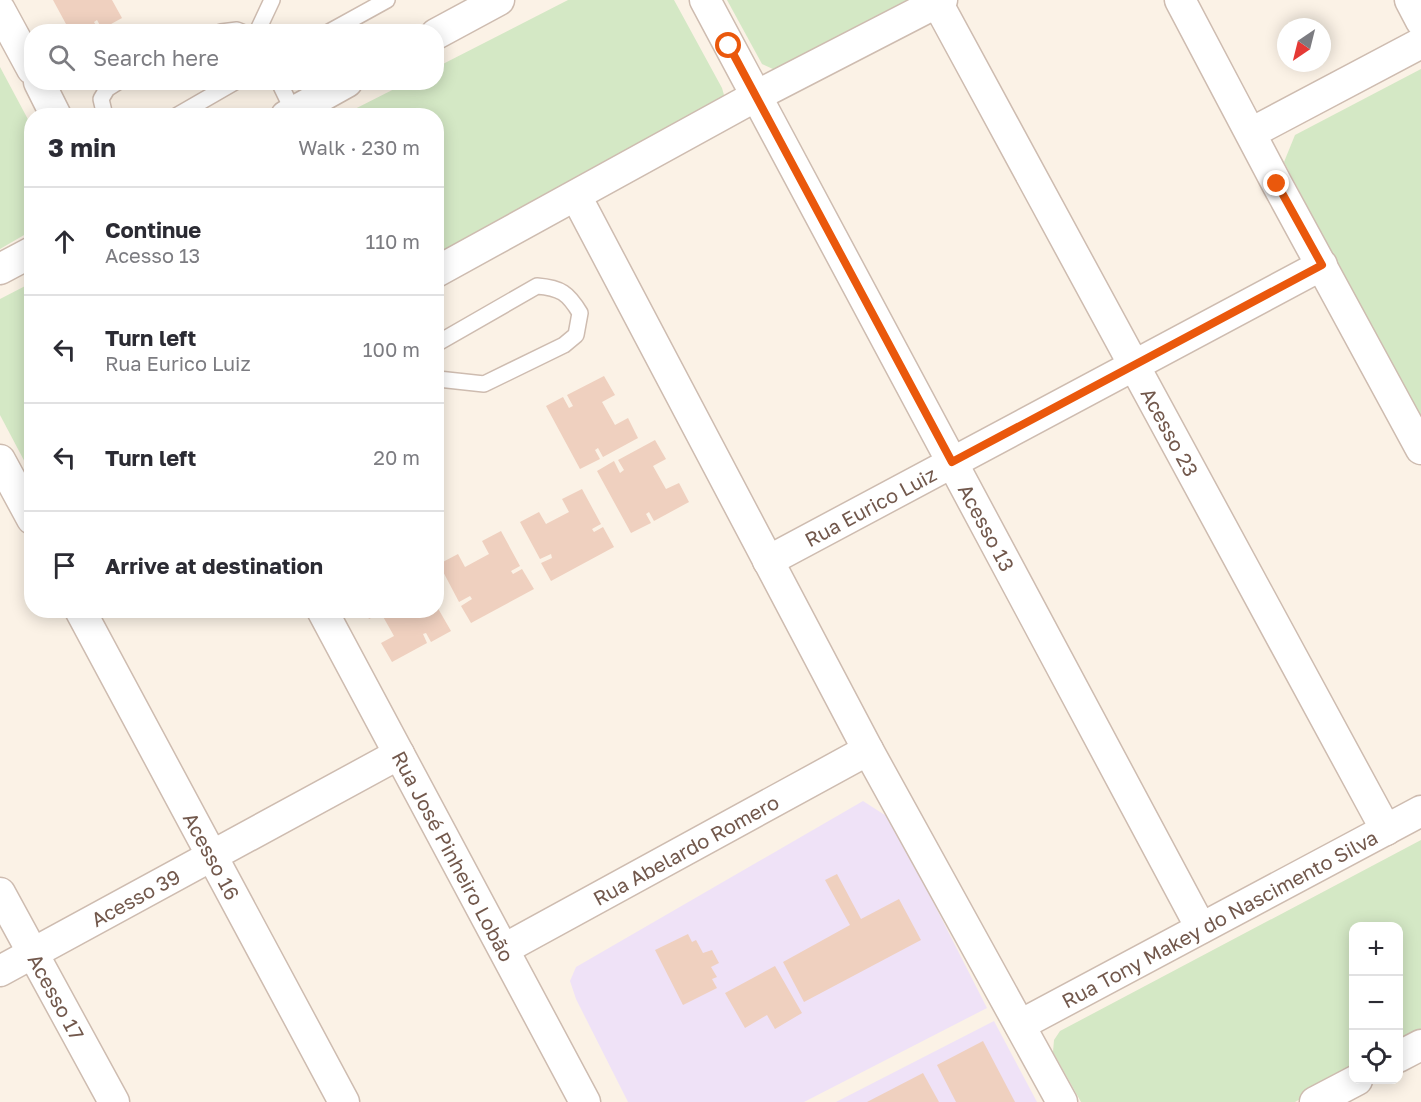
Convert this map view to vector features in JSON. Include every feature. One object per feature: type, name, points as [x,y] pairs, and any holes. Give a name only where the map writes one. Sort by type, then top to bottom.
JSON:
[{"type":"street","name":"Acesso 13","points":[[705,0],[1201,928]]},
{"type":"street","points":[[1180,0],[1421,449]]},
{"type":"street","points":[[1410,0],[1421,21]]},
{"type":"street","points":[[444,268],[756,96],[940,1]]},
{"type":"street","name":"Acesso 23","points":[[940,1],[1386,830]]},
{"type":"street","points":[[444,29],[482,4]]},
{"type":"street","points":[[0,10],[24,54]]},
{"type":"street","points":[[1251,133],[1421,43]]},
{"type":"street","points":[[43,90],[52,108]]},
{"type":"street","points":[[302,108],[333,90]]},
{"type":"street","points":[[576,196],[868,750],[1062,1102]]},
{"type":"street","points":[[0,269],[24,256]]},
{"type":"street","name":"Rua Eurico Luiz","points":[[768,561],[1322,265]]},
{"type":"street","points":[[0,460],[20,502]]},
{"type":"street","name":"Acesso 16","points":[[84,618],[344,1102]]},
{"type":"street","name":"Rua José Pinheiro Lobão","points":[[326,618],[585,1102]]},
{"type":"street","name":"Rua Abelardo Romero","points":[[504,949],[868,750]]},
{"type":"street","name":"Acesso 39","points":[[0,971],[399,754]]},
{"type":"street","name":"Rua Tony Makey do Nascimento Silva","points":[[1020,1025],[1421,811]]},
{"type":"street","name":"Acesso 17","points":[[0,893],[114,1102]]},
{"type":"street","points":[[1403,1054],[1421,1045]]},
{"type":"street","points":[[1315,1102],[1349,1084]]},
{"type":"lane","points":[[261,24],[272,0]]},
{"type":"lane","points":[[344,24],[387,0]]},
{"type":"lane","points":[[103,108],[101,99],[106,90]]},
{"type":"lane","points":[[190,108],[221,90]]},
{"type":"lane","points":[[282,90],[289,108]]},
{"type":"lane","points":[[444,339],[537,286],[554,288],[571,298],[580,313],[576,335],[564,345],[484,384],[444,381]]},
{"type":"shaded area","points":[[863,801],[891,819],[987,1008],[804,1102],[628,1102],[576,999],[570,981],[576,967]]},
{"type":"shaded area","points":[[994,1021],[1037,1102],[836,1102]]},
{"type":"green space","points":[[568,0],[674,0],[724,95],[721,102],[444,256],[444,108],[357,108],[392,90],[444,90],[444,63]]},
{"type":"green space","points":[[727,0],[922,0],[775,70],[762,64]]},
{"type":"green space","points":[[0,67],[24,112],[24,235],[0,249]]},
{"type":"green space","points":[[1421,69],[1421,422],[1284,162],[1295,135]]},
{"type":"green space","points":[[24,287],[24,460],[0,415],[0,299]]},
{"type":"green space","points":[[1421,840],[1421,1034],[1403,1044],[1403,922],[1349,922],[1349,1072],[1295,1102],[1081,1102],[1053,1052],[1054,1040],[1060,1031]]},
{"type":"building","points":[[53,0],[112,0],[122,18],[111,24],[99,24],[97,20],[94,22],[95,24],[66,24]]},
{"type":"building","points":[[604,376],[615,395],[602,402],[615,425],[628,418],[638,438],[603,457],[598,448],[595,450],[600,459],[580,469],[546,406],[563,397],[569,408],[573,406],[567,395]]},
{"type":"building","points":[[655,440],[666,459],[653,466],[666,489],[679,483],[689,502],[654,521],[649,512],[646,514],[651,523],[631,533],[597,471],[614,461],[620,473],[624,470],[618,460]]},
{"type":"building","points":[[582,489],[601,524],[592,529],[594,532],[603,527],[614,547],[551,581],[541,563],[552,558],[551,554],[540,559],[520,522],[539,512],[546,524],[569,512],[562,499]]},
{"type":"building","points":[[501,531],[520,566],[511,571],[513,574],[522,569],[534,589],[471,623],[461,606],[472,599],[470,596],[459,602],[444,574],[444,561],[458,554],[465,567],[489,554],[482,541]]},
{"type":"building","points":[[384,618],[444,618],[451,631],[431,642],[426,633],[423,634],[427,643],[392,662],[381,643],[394,636]]},
{"type":"building","points":[[837,874],[861,919],[899,899],[921,940],[804,1002],[783,962],[850,925],[825,880]]},
{"type":"building","points":[[688,934],[692,942],[696,940],[703,953],[712,950],[719,963],[711,967],[717,977],[712,979],[717,988],[683,1005],[655,950]]},
{"type":"building","points":[[775,966],[802,1013],[775,1029],[767,1015],[745,1028],[725,993]]},
{"type":"building","points":[[983,1041],[1015,1102],[956,1102],[937,1065]]},
{"type":"building","points":[[923,1073],[939,1102],[867,1102]]},
{"type":"route","points":[[729,46],[952,462],[1322,265],[1277,184]]}]
